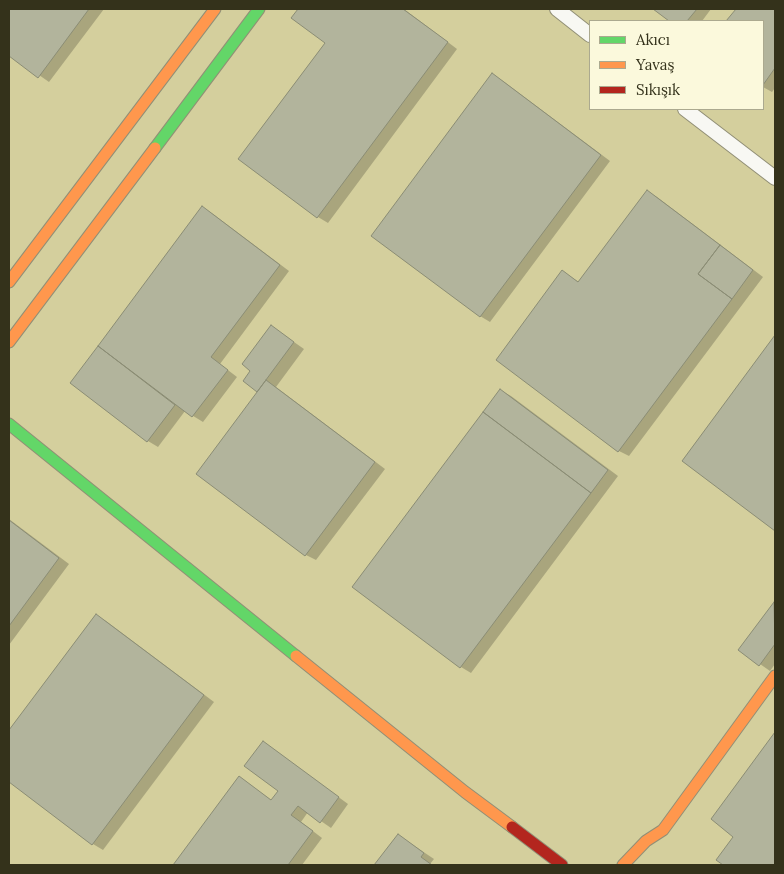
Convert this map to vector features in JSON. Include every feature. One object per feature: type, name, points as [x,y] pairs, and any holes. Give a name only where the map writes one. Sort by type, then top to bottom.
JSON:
[{"type":"street","points":[[9,282],[215,9]]},
{"type":"street","points":[[9,342],[259,9]]},
{"type":"street","points":[[557,9],[589,34]]},
{"type":"street","points":[[686,110],[775,178]]},
{"type":"street","points":[[9,424],[465,792],[562,865]]},
{"type":"street","points":[[623,865],[646,841],[663,830],[775,676]]},
{"type":"shaded area","points":[[9,9],[775,9],[775,865],[9,865]]},
{"type":"building","points":[[9,9],[89,9],[38,78],[9,56]]},
{"type":"building","points":[[298,9],[403,9],[448,42],[317,218],[238,159],[325,43],[291,18]]},
{"type":"building","points":[[653,9],[697,9],[688,20],[668,20]]},
{"type":"building","points":[[736,9],[775,9],[775,68],[764,84],[764,20],[727,20]]},
{"type":"building","points":[[492,73],[601,155],[480,317],[371,236]]},
{"type":"building","points":[[647,190],[720,245],[698,274],[732,299],[618,452],[496,360],[562,270],[578,282]]},
{"type":"building","points":[[202,206],[280,265],[211,357],[228,370],[192,417],[98,346]]},
{"type":"building","points":[[720,245],[753,270],[732,299],[698,274]]},
{"type":"building","points":[[271,325],[294,342],[257,392],[243,381],[250,371],[242,364]]},
{"type":"building","points":[[775,335],[775,531],[682,461]]},
{"type":"building","points":[[98,346],[175,405],[147,442],[70,383]]},
{"type":"building","points":[[266,380],[375,462],[305,556],[196,474]]},
{"type":"building","points":[[500,389],[608,470],[591,493],[483,412]]},
{"type":"building","points":[[483,412],[591,493],[460,668],[352,587]]},
{"type":"building","points":[[9,520],[59,558],[9,626]]},
{"type":"building","points":[[774,602],[775,644],[759,666],[738,650]]},
{"type":"building","points":[[96,614],[204,695],[92,845],[9,782],[9,730]]},
{"type":"building","points":[[775,732],[775,865],[723,865],[716,860],[733,837],[711,819]]},
{"type":"building","points":[[263,741],[339,797],[320,823],[298,806],[291,815],[313,831],[288,865],[173,865],[239,776],[271,800],[278,791],[244,766]]},
{"type":"building","points":[[398,834],[424,853],[421,857],[432,865],[374,865]]},
{"type":"traffic: fast","points":[[155,148],[259,9]]},
{"type":"traffic: fast","points":[[9,424],[296,656]]},
{"type":"traffic: slow","points":[[9,282],[215,9]]},
{"type":"traffic: slow","points":[[9,342],[155,148]]},
{"type":"traffic: slow","points":[[296,656],[465,792],[512,827]]},
{"type":"traffic: slow","points":[[623,865],[646,841],[663,830],[775,676]]},
{"type":"traffic: jam","points":[[512,827],[562,865]]}]
